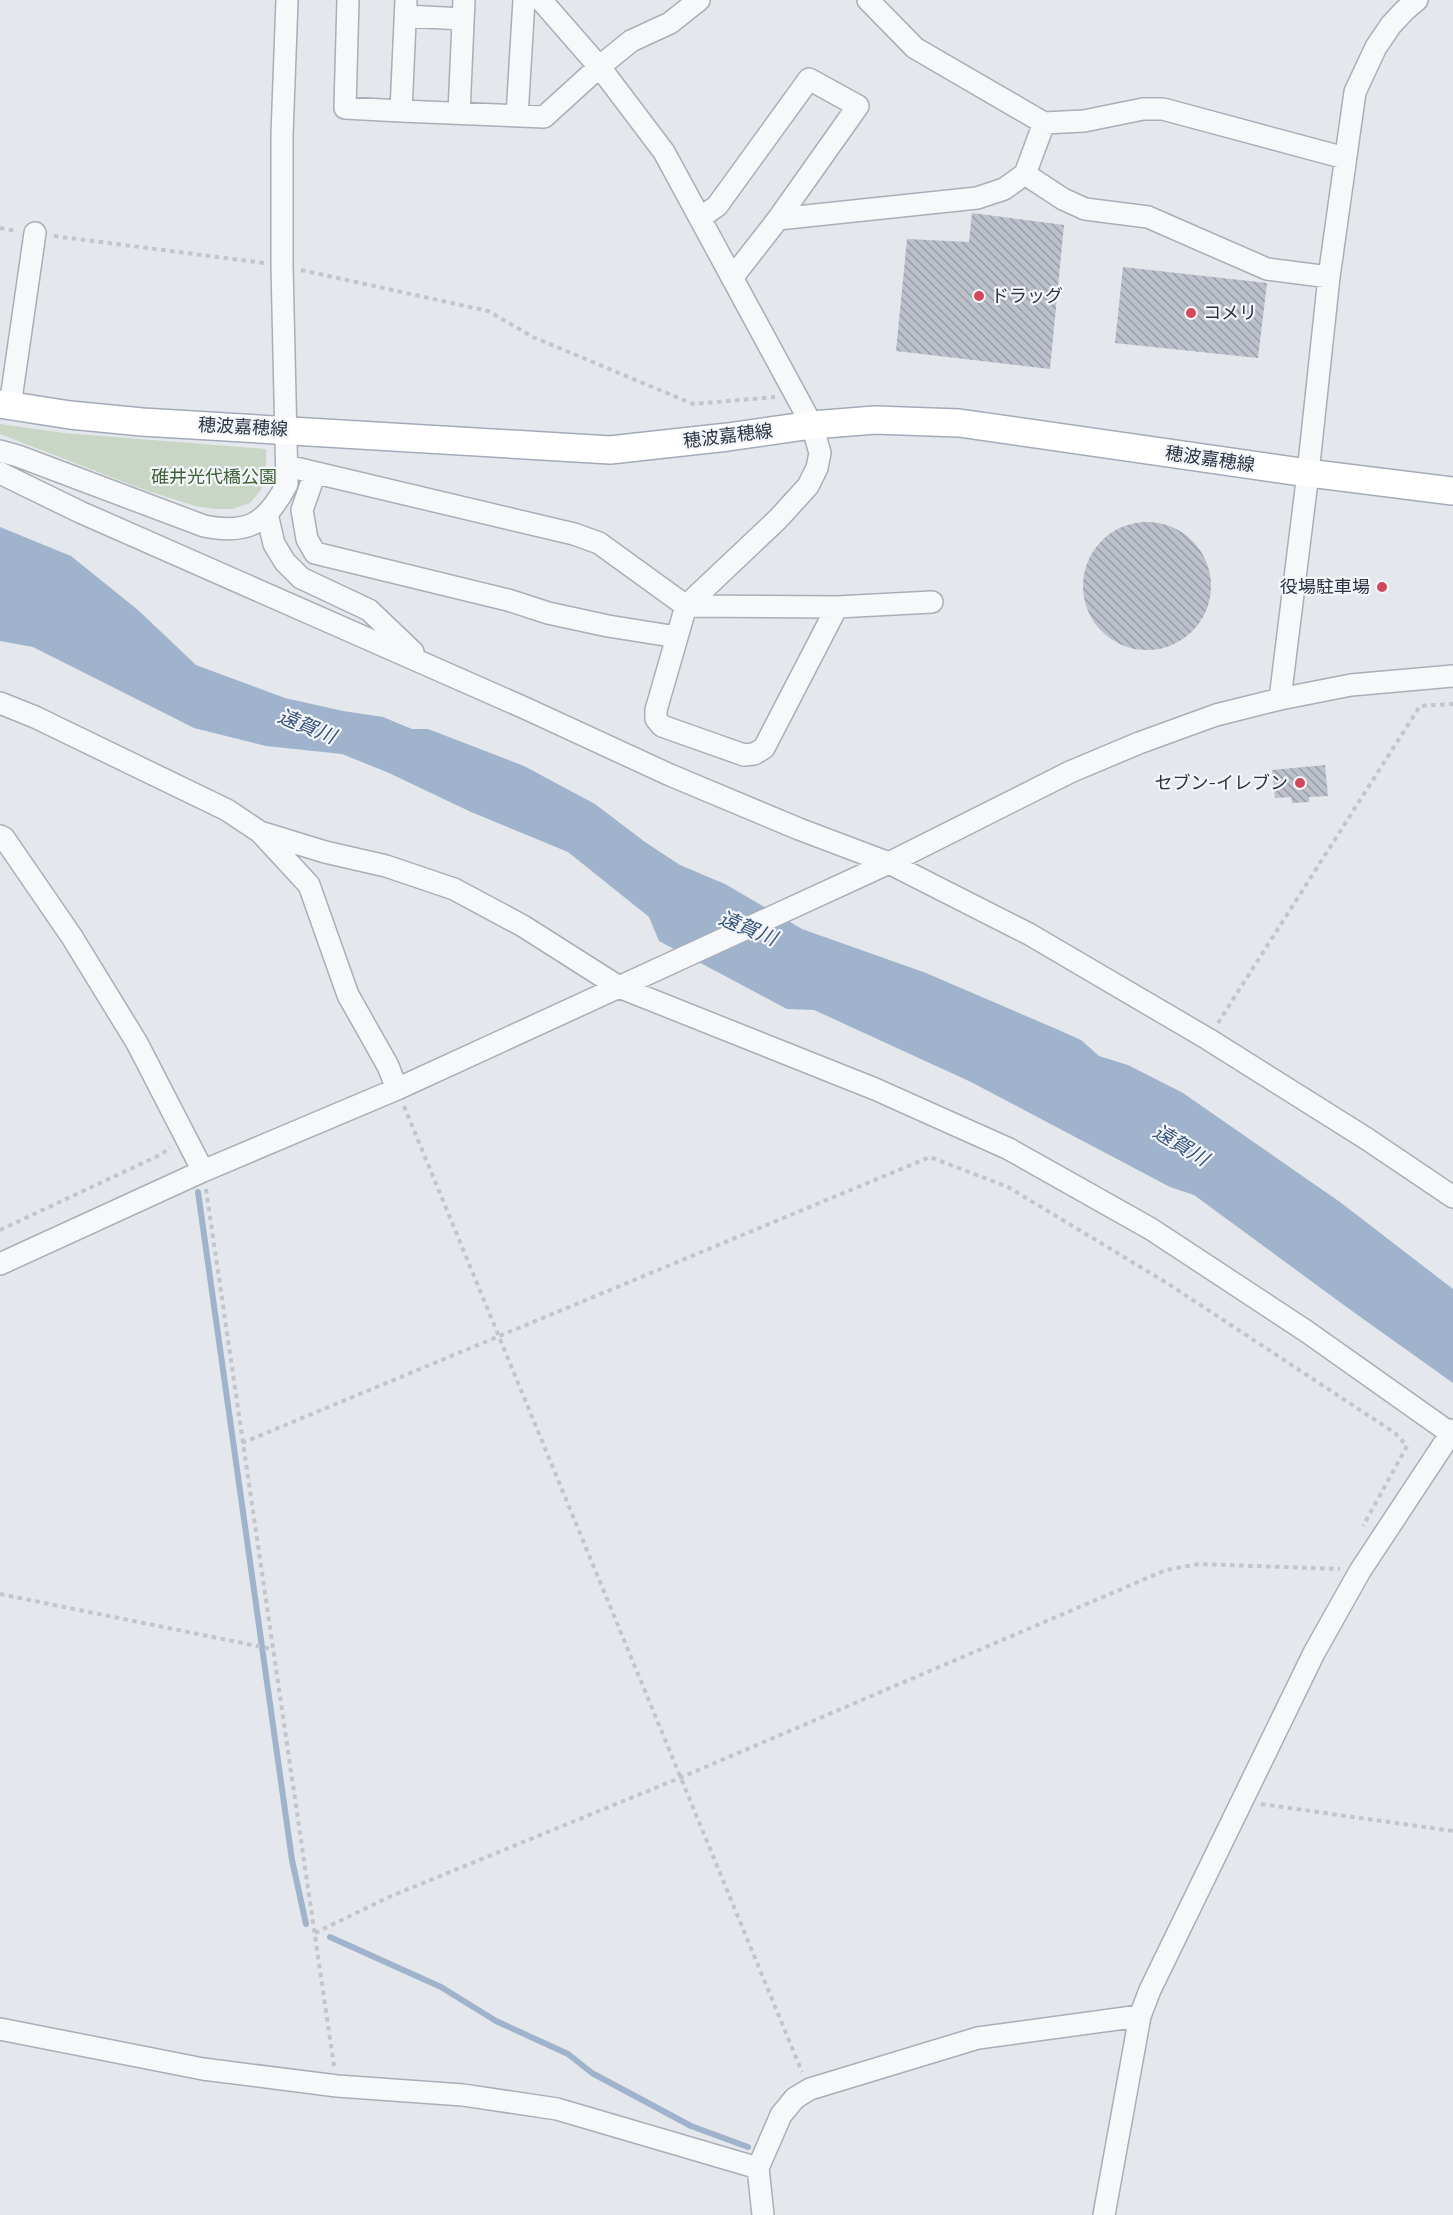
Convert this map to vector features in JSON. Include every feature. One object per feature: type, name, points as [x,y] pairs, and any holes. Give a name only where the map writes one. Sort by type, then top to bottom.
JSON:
[{"type":"main road","name":"穂波嘉穂線","points":[[5,405],[70,415],[142,422],[610,450],[812,425],[874,420],[959,423],[1308,473],[1453,491]]},
{"type":"street","points":[[0,451],[204,526],[223,530],[242,528],[260,520],[276,504],[287,484],[282,266],[282,135],[287,0]]},
{"type":"street","points":[[348,0],[345,108],[544,117],[599,67],[632,41],[670,23],[699,0]]},
{"type":"street","points":[[517,116],[524,0]]},
{"type":"street","points":[[541,0],[599,67],[664,152],[812,425],[820,453],[817,468],[808,486],[778,519],[686,606],[656,710],[656,719],[662,726],[744,755],[754,754],[764,748],[837,607]]},
{"type":"street","points":[[868,0],[915,48],[1044,123],[1084,121],[1143,109],[1163,109],[1345,158]]},
{"type":"street","points":[[1280,699],[1329,277],[1355,92],[1376,46],[1391,25],[1418,0]]},
{"type":"street","points":[[401,111],[406,8],[463,10],[459,113]]},
{"type":"street","points":[[700,218],[717,206],[809,79],[858,106],[778,219],[732,278]]},
{"type":"street","points":[[778,219],[977,198],[1004,189],[1025,174],[1044,123]]},
{"type":"street","points":[[1025,174],[1063,199],[1085,209],[1148,217],[1268,269],[1329,277]]},
{"type":"street","points":[[5,405],[35,233]]},
{"type":"street","points":[[287,466],[574,534],[599,543],[686,606],[837,607],[932,602]]},
{"type":"street","points":[[0,473],[80,512],[424,663],[670,775],[799,829],[889,863],[1029,934],[1208,1039],[1367,1139],[1453,1197]]},
{"type":"street","points":[[315,473],[302,510],[307,539],[315,553],[508,600],[548,613],[608,626],[677,637]]},
{"type":"street","points":[[267,514],[274,544],[285,562],[301,578],[369,610],[424,663]]},
{"type":"street","points":[[0,1264],[203,1171],[397,1089],[889,863],[1089,764],[1216,715],[1280,699],[1351,685],[1453,676]]},
{"type":"street","points":[[0,703],[35,717],[227,810],[260,832],[309,885],[348,995],[388,1066],[397,1089]]},
{"type":"street","points":[[260,832],[325,852],[386,866],[454,889],[629,982],[1009,1149],[1151,1229],[1306,1331],[1452,1433],[1352,1565],[1314,1653],[1150,1990],[1140,2016],[1104,2215]]},
{"type":"street","points":[[0,836],[4,838],[78,947],[137,1043],[203,1171]]},
{"type":"street","points":[[764,2215],[758,2168],[781,2115],[795,2098],[810,2089],[978,2038],[1140,2016]]},
{"type":"street","points":[[0,2029],[203,2068],[337,2086],[463,2095],[557,2109],[758,2168]]},
{"type":"path","points":[[0,228],[282,266],[488,311],[533,337],[693,404],[796,396]]},
{"type":"path","points":[[1208,1039],[1420,706],[1453,704]]},
{"type":"path","points":[[397,1089],[810,2089]]},
{"type":"path","points":[[0,1230],[162,1154],[185,1136]]},
{"type":"path","points":[[242,1443],[930,1157],[1008,1186],[1167,1283],[1395,1433],[1407,1446],[1362,1528]]},
{"type":"path","points":[[203,1171],[270,1648],[337,2086]]},
{"type":"path","points":[[315,1932],[389,1897],[682,1777],[1166,1570],[1199,1564],[1339,1569],[1352,1565]]},
{"type":"path","points":[[1339,1569],[1352,1565]]},
{"type":"path","points":[[0,1594],[270,1648]]},
{"type":"path","points":[[1242,1801],[1453,1831]]},
{"type":"green space","name":"碓井光代橋公園","points":[[0,424],[64,433],[266,449],[266,474],[261,490],[250,503],[232,509],[195,506],[142,489],[0,434]]},
{"type":"water","name":"遠賀川","points":[[0,527],[71,556],[138,610],[196,665],[285,698],[383,717],[412,729],[428,729],[524,766],[595,804],[680,865],[725,884],[802,929],[926,973],[1061,1031],[1081,1040],[1099,1056],[1128,1065],[1183,1093],[1340,1202],[1453,1289],[1453,1383],[1194,1195],[1170,1187],[971,1082],[814,1010],[787,1009],[659,941],[649,917],[568,852],[471,812],[389,773],[342,754],[266,746],[194,728],[33,647],[0,641]]},
{"type":"building","name":"ドラッグ","points":[[972,213],[1064,225],[1050,369],[896,351],[907,239],[969,242]]},
{"type":"building","name":"コメリ","points":[[1123,267],[1267,283],[1258,358],[1115,343]]},
{"type":"building","points":[[1147,522],[1171,527],[1192,541],[1206,562],[1211,586],[1206,610],[1192,631],[1171,645],[1147,650],[1123,645],[1102,631],[1088,610],[1083,586],[1088,562],[1102,541],[1123,527]]},
{"type":"building","name":"セブン-イレブン","points":[[1325,765],[1328,796],[1309,797],[1309,802],[1292,803],[1291,797],[1275,798],[1272,770]]},
{"type":"waterway","points":[[198,1192],[292,1860],[306,1924]]},
{"type":"waterway","points":[[330,1937],[441,1987],[496,2021],[568,2054],[592,2073],[691,2126],[748,2147]]},
{"type":"place","name":"ドラッグ","points":[[979,296]]},
{"type":"place","name":"コメリ","points":[[1191,313]]},
{"type":"place","name":"役場駐車場","points":[[1382,587]]},
{"type":"place","name":"セブン-イレブン","points":[[1300,783]]}]
